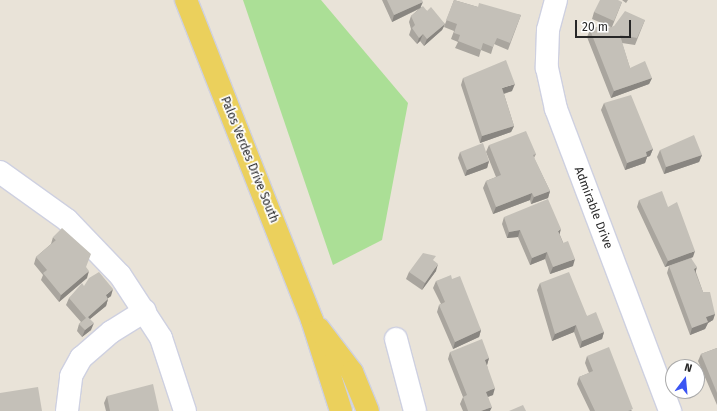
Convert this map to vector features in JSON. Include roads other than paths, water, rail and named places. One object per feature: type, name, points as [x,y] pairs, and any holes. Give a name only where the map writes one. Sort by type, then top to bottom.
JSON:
[{"type":"main road","name":"Palos Verdes Drive South","points":[[186,0],[312,320],[340,411]]},
{"type":"main road","name":"Palos Verdes Drive South","points":[[312,320],[352,372],[368,411]]},
{"type":"street","name":"Admirable Drive","points":[[556,0],[548,30],[548,68],[556,109],[670,411]]},
{"type":"street","points":[[0,172],[43,201],[89,241],[145,311],[170,360],[185,411]]},
{"type":"street","points":[[68,411],[71,376],[80,358],[115,329],[145,311]]},
{"type":"street","points":[[396,338],[415,411]]}]
